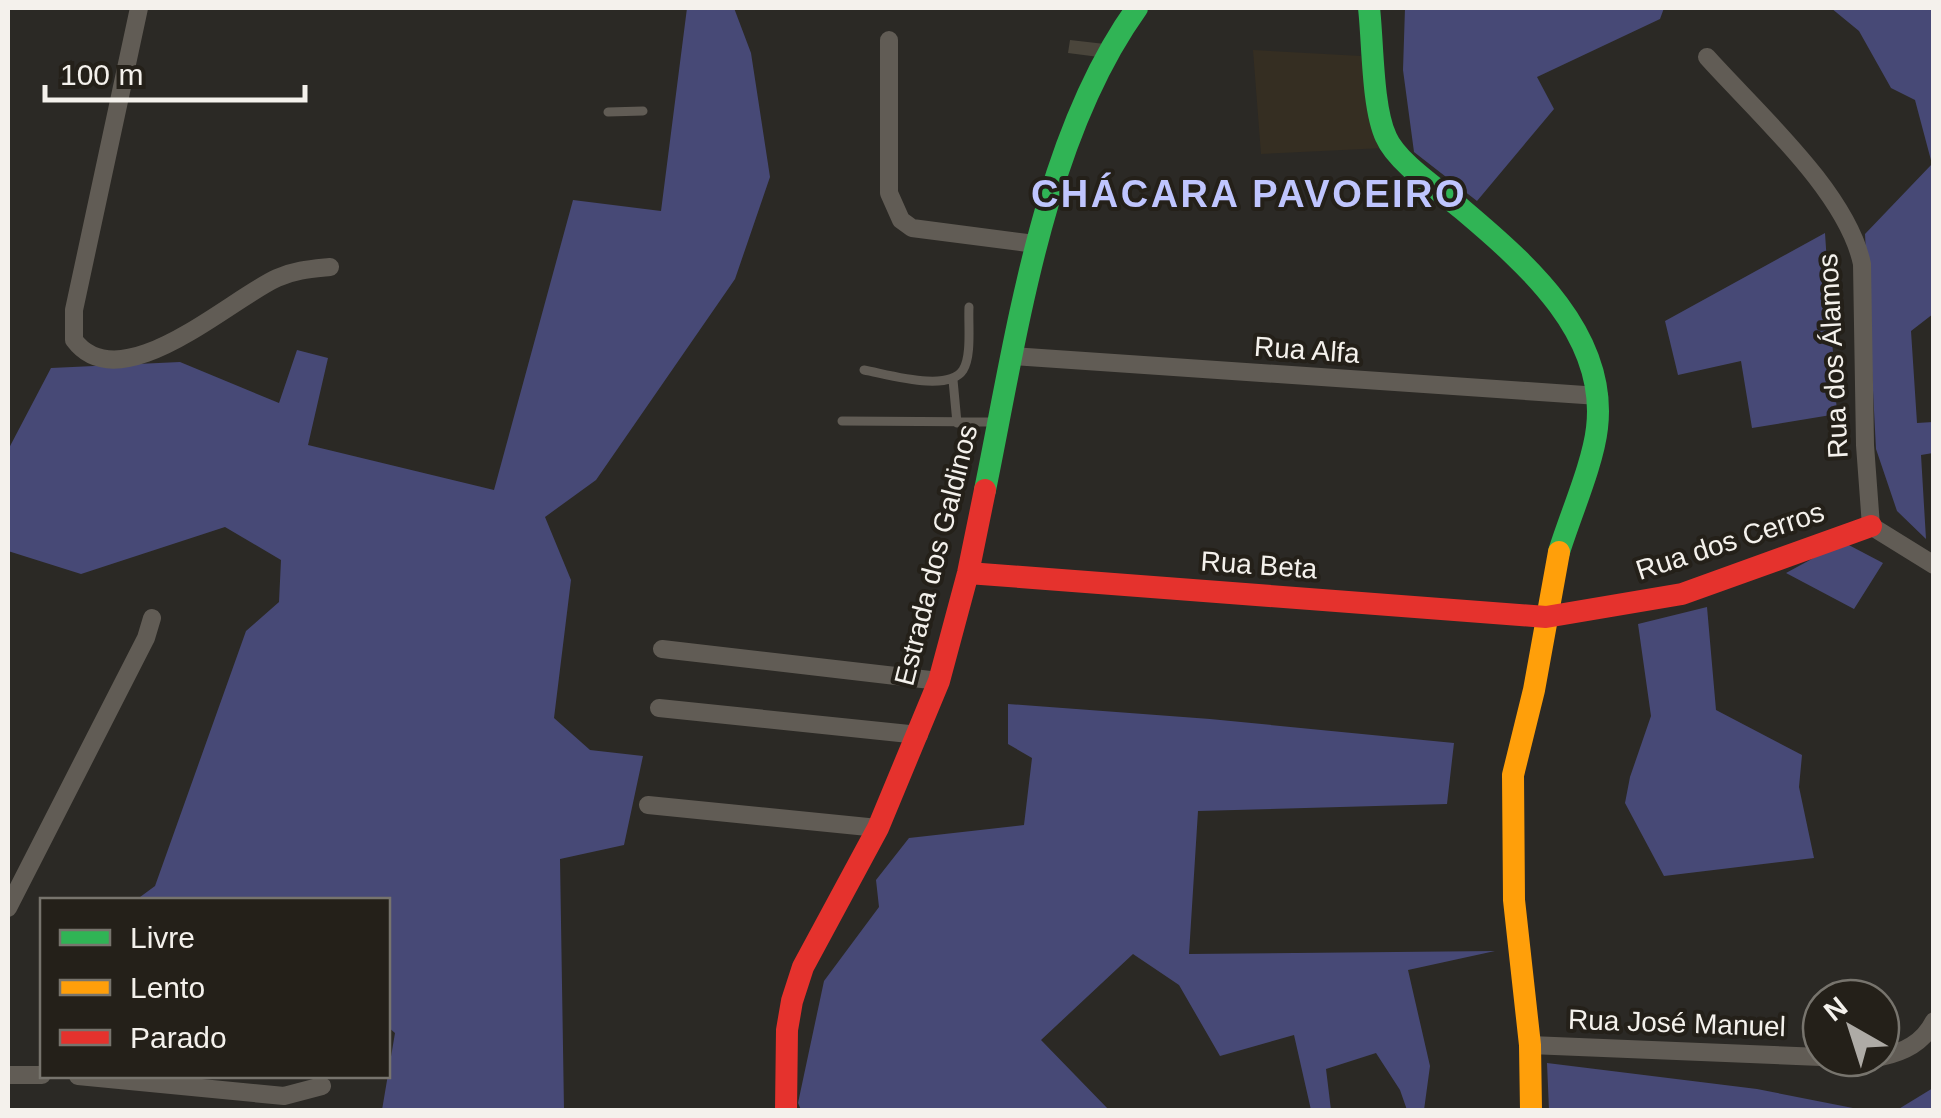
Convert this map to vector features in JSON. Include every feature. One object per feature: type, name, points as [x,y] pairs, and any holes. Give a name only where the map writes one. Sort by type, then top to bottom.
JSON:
[{"type":"street","points":[[138,8],[74,310],[74,340],[93,358],[105,360],[145,353],[198,328],[274,280],[299,270],[330,267]]},
{"type":"street","name":"Estrada dos Galdinos","points":[[786,1110],[792,1001],[812,950],[878,828],[939,681],[968,572],[1035,244],[1084,102],[1119,33],[1137,8]]},
{"type":"street","points":[[1369,8],[1386,138],[1401,158],[1509,249],[1554,298],[1592,361],[1599,396],[1596,432],[1558,554],[1534,690],[1513,775],[1514,900],[1530,1044],[1530,1110]]},
{"type":"street","points":[[888,40],[889,193],[901,220],[912,228],[1035,244]]},
{"type":"street","name":"Rua dos Álamos","points":[[1707,57],[1815,177],[1858,243],[1872,526]]},
{"type":"street","name":"Rua Alfa","points":[[1012,356],[1599,396]]},
{"type":"street","points":[[1872,526],[1934,565]]},
{"type":"street","name":"Rua dos Cerros","points":[[1546,617],[1682,594],[1872,526]]},
{"type":"street","name":"Rua Beta","points":[[968,572],[1546,617]]},
{"type":"street","points":[[8,908],[146,638],[152,618]]},
{"type":"street","points":[[662,649],[939,681]]},
{"type":"street","points":[[659,708],[919,734]]},
{"type":"street","points":[[648,806],[878,828]]},
{"type":"street","points":[[1901,1051],[1912,1047],[1934,1020]]},
{"type":"street","name":"Rua José Manuel","points":[[1530,1044],[1801,1056]]},
{"type":"street","points":[[8,1075],[40,1075]]},
{"type":"street","points":[[99,1078],[284,1096],[322,1086]]},
{"type":"lane","points":[[608,112],[642,111]]},
{"type":"lane","points":[[864,370],[933,382],[953,380],[965,366],[968,307]]},
{"type":"lane","points":[[953,380],[957,423]]},
{"type":"lane","points":[[842,421],[1000,422]]},
{"type":"shaded area","points":[[687,8],[734,8],[751,53],[770,177],[735,279],[596,480],[545,517],[571,580],[554,718],[590,750],[643,756],[624,845],[560,859],[564,1110],[382,1110],[395,1033],[390,1029],[390,898],[139,898],[155,886],[246,631],[279,602],[281,560],[225,527],[81,574],[8,551],[8,450],[51,368],[180,362],[279,403],[297,350],[328,358],[308,445],[494,490],[573,200],[661,211]]},
{"type":"shaded area","points":[[1405,8],[1664,8],[1660,19],[1537,77],[1554,109],[1477,201],[1414,152],[1403,70]]},
{"type":"shaded area","points":[[1831,8],[1933,8],[1933,314],[1911,331],[1917,423],[1933,422],[1933,453],[1921,455],[1926,539],[1897,511],[1876,449],[1865,234],[1932,164],[1915,100],[1891,88],[1859,31]]},
{"type":"shaded area","points":[[1253,50],[1361,56],[1384,148],[1261,154]]},
{"type":"shaded area","points":[[1825,233],[1837,414],[1752,428],[1741,361],[1678,375],[1665,321]]},
{"type":"shaded area","points":[[1843,542],[1883,563],[1854,609],[1786,573]]},
{"type":"shaded area","points":[[1707,607],[1716,710],[1802,755],[1799,787],[1814,858],[1664,876],[1625,803],[1651,716],[1638,624]]},
{"type":"shaded area","points":[[1008,704],[1454,743],[1447,804],[1198,811],[1189,954],[1495,951],[1408,970],[1430,1066],[1424,1110],[1407,1110],[1400,1090],[1376,1053],[1326,1069],[1331,1110],[1311,1110],[1294,1035],[1220,1056],[1179,985],[1133,954],[1041,1040],[1109,1110],[801,1110],[798,1103],[824,981],[879,907],[876,880],[909,838],[1024,825],[1032,758],[1008,744]]},
{"type":"shaded area","points":[[1547,1063],[1757,1089],[1863,1110],[1549,1110]]},
{"type":"shaded area","points":[[1933,1088],[1933,1110],[1897,1110]]},
{"type":"building","points":[[1070,40],[1105,44],[1099,57],[1068,53]]},
{"type":"traffic: fast","points":[[985,490],[1022,303],[1056,177],[1105,60],[1137,8]]},
{"type":"traffic: fast","points":[[1369,8],[1378,109],[1392,147],[1409,167],[1488,231],[1537,279],[1577,333],[1590,362],[1597,394],[1595,442],[1559,552]]},
{"type":"traffic: slow","points":[[1531,1110],[1530,1045],[1514,900],[1513,775],[1534,690],[1559,552]]},
{"type":"traffic: jam","points":[[786,1110],[787,1030],[792,1001],[803,967],[878,828],[939,681],[985,490]]},
{"type":"traffic: jam","points":[[968,573],[1546,617],[1682,594],[1871,526]]},
{"type":"district","name":"CHÁCARA PAVOEIRO","points":[[1249,194]]}]
